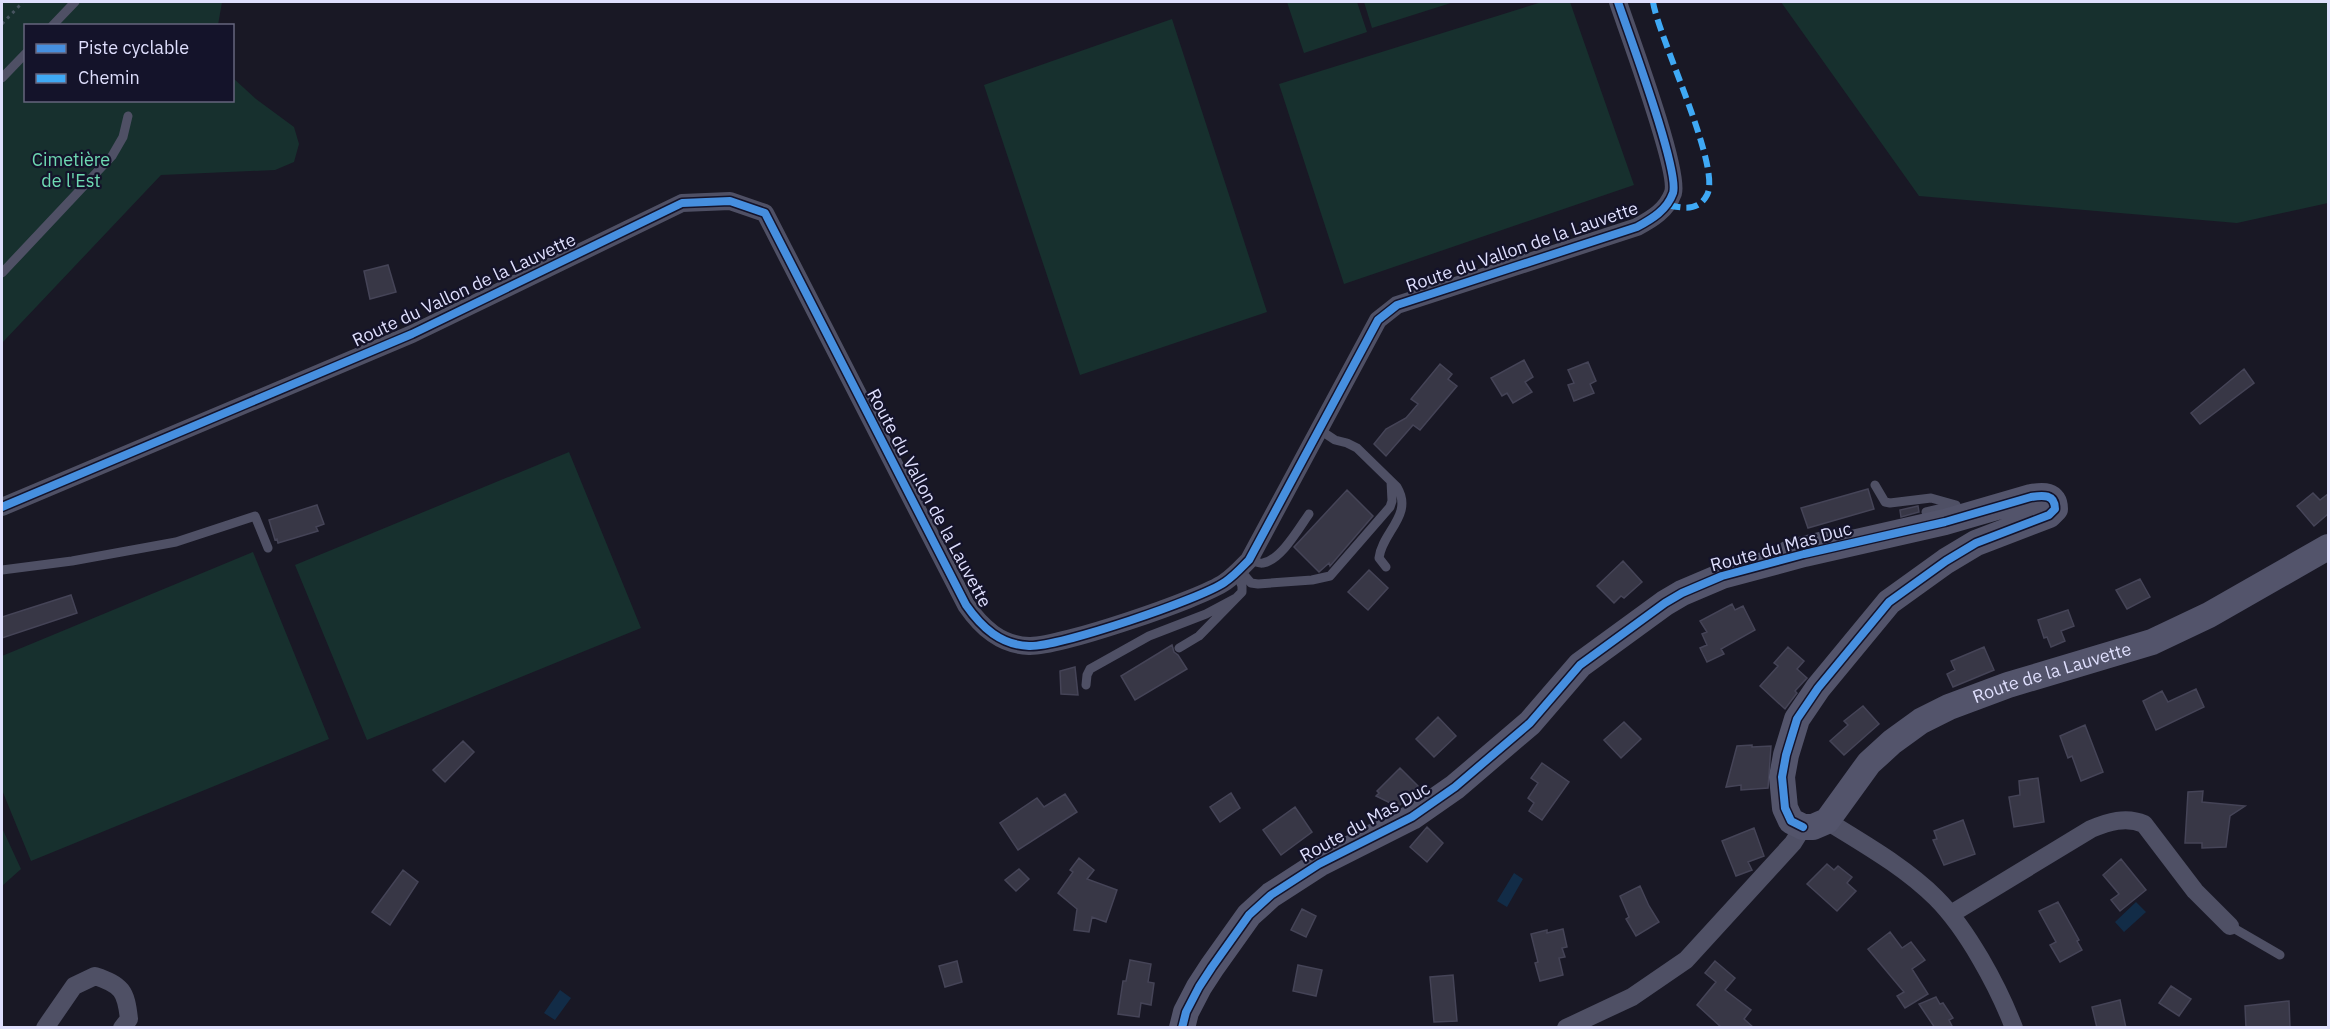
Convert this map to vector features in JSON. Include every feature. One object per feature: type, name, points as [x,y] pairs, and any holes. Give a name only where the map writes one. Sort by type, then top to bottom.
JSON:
[{"type":"street","name":"Route du Vallon de la Lauvette","points":[[2,507],[412,334],[682,203],[730,201],[765,213],[966,605],[977,621],[996,638],[1030,646],[1068,639],[1132,619],[1202,593],[1225,582],[1241,567],[1320,430],[1378,321],[1398,305],[1637,227],[1654,218],[1667,205],[1674,190],[1670,160],[1618,2]]},
{"type":"street","name":"Route du Mas Duc","points":[[1182,1028],[1195,995],[1212,968],[1249,915],[1270,895],[1319,864],[1412,817],[1455,787],[1530,723],[1580,664],[1665,603],[1722,576],[1945,522],[1995,503],[2042,495],[2051,497],[2055,503],[2055,509],[2049,515],[1976,543],[1946,561],[1889,602],[1818,688],[1797,719],[1782,777],[1785,808],[1791,821],[1803,827]]},
{"type":"street","name":"Route de la Lauvette","points":[[1827,820],[1869,763],[1892,742],[1948,707],[1998,689],[2152,642],[2209,615],[2328,548]]},
{"type":"street","points":[[1566,1028],[1632,997],[1686,960],[1793,843],[1803,827],[1814,827],[1827,820],[1906,872],[1951,914],[1997,990],[2014,1028]]},
{"type":"street","points":[[1951,914],[2091,829],[2112,821],[2134,820],[2144,824],[2195,891],[2230,926]]},
{"type":"street","points":[[45,1028],[74,986],[95,976],[113,982],[126,998],[129,1019],[123,1028]]},
{"type":"lane","points":[[54,24],[75,2]]},
{"type":"lane","points":[[2,78],[24,55]]},
{"type":"lane","points":[[2,273],[112,156],[123,137],[128,116]]},
{"type":"lane","points":[[1320,430],[1335,440],[1357,448],[1401,494],[1402,504],[1398,521],[1380,551],[1379,558],[1386,567]]},
{"type":"lane","points":[[1241,567],[1251,583],[1258,584],[1312,580],[1330,576],[1390,507],[1391,481]]},
{"type":"lane","points":[[1875,485],[1885,502],[1931,498],[1961,505],[1926,512]]},
{"type":"lane","points":[[1241,567],[1266,562],[1286,546],[1309,514]]},
{"type":"lane","points":[[2,570],[72,561],[176,542],[255,516],[268,548]]},
{"type":"lane","points":[[1771,563],[1773,553],[1780,548],[1837,532]]},
{"type":"lane","points":[[1179,648],[1199,636],[1242,592],[1241,567]]},
{"type":"lane","points":[[1086,685],[1090,669],[1149,636],[1206,614],[1236,598]]},
{"type":"lane","points":[[2230,926],[2280,955]]},
{"type":"path","points":[[2,24],[23,2]]},
{"type":"green space","name":"Cimetière de l'Est","points":[[2,2],[222,2],[218,24],[24,24],[24,102],[234,102],[234,79],[256,99],[294,127],[299,144],[294,162],[275,170],[161,175],[2,343]]},
{"type":"green space","points":[[1287,2],[1357,2],[1367,32],[1304,53]]},
{"type":"green space","points":[[1364,2],[1454,2],[1372,28]]},
{"type":"green space","points":[[1542,2],[1570,2],[1634,185],[1344,284],[1279,84]]},
{"type":"green space","points":[[1781,2],[2328,2],[2328,203],[2237,223],[1919,196]]},
{"type":"green space","points":[[1172,19],[1267,312],[1080,375],[984,85]]},
{"type":"green space","points":[[569,452],[641,628],[367,740],[295,565]]},
{"type":"green space","points":[[253,552],[329,739],[31,861],[2,790],[2,656]]},
{"type":"green space","points":[[2,828],[21,869],[2,886]]},
{"type":"water","points":[[1514,873],[1523,879],[1507,907],[1497,901]]},
{"type":"water","points":[[2136,902],[2146,912],[2124,932],[2115,922]]},
{"type":"water","points":[[560,990],[571,998],[555,1020],[544,1013]]},
{"type":"building","points":[[388,265],[396,292],[370,299],[364,271]]},
{"type":"building","points":[[1524,360],[1533,377],[1525,382],[1532,392],[1513,403],[1507,393],[1502,396],[1491,378]]},
{"type":"building","points":[[1588,362],[1596,381],[1590,384],[1594,393],[1574,401],[1568,385],[1574,383],[1568,370]]},
{"type":"building","points":[[1440,364],[1452,374],[1448,379],[1457,386],[1420,430],[1413,425],[1386,456],[1374,444],[1386,429],[1406,418],[1418,404],[1411,399]]},
{"type":"building","points":[[2244,369],[2254,383],[2200,424],[2191,413]]},
{"type":"building","points":[[1868,489],[1874,509],[1808,528],[1801,508]]},
{"type":"building","points":[[1347,490],[1373,516],[1330,566],[1329,563],[1319,572],[1294,547]]},
{"type":"building","points":[[2313,493],[2320,500],[2328,494],[2328,514],[2314,526],[2297,506]]},
{"type":"building","points":[[317,505],[324,524],[316,527],[318,531],[278,543],[277,539],[275,540],[269,520]]},
{"type":"building","points":[[1918,506],[1919,512],[1901,517],[1900,510]]},
{"type":"building","points":[[1623,561],[1642,582],[1624,598],[1621,596],[1614,603],[1597,586]]},
{"type":"building","points":[[1369,570],[1388,588],[1368,610],[1348,592]]},
{"type":"building","points":[[2140,579],[2150,597],[2127,609],[2116,590]]},
{"type":"building","points":[[71,595],[77,613],[2,638],[2,617]]},
{"type":"building","points":[[1732,604],[1735,610],[1743,606],[1755,630],[1721,649],[1724,654],[1707,662],[1700,648],[1707,645],[1702,634],[1707,632],[1700,621]]},
{"type":"building","points":[[2068,610],[2074,626],[2061,631],[2065,641],[2051,647],[2047,637],[2044,638],[2038,620]]},
{"type":"building","points":[[1172,645],[1174,652],[1187,669],[1135,700],[1121,676]]},
{"type":"building","points":[[1788,647],[1804,661],[1797,669],[1807,678],[1795,691],[1797,693],[1785,709],[1760,686],[1778,666],[1774,663]]},
{"type":"building","points":[[1984,647],[1994,670],[1953,687],[1947,674],[1955,670],[1951,661]]},
{"type":"building","points":[[1075,667],[1078,695],[1061,694],[1060,671]]},
{"type":"building","points":[[2196,689],[2204,707],[2156,730],[2143,701],[2162,691],[2168,702]]},
{"type":"building","points":[[1863,706],[1879,724],[1844,755],[1830,741],[1848,725],[1844,721]]},
{"type":"building","points":[[1438,717],[1456,736],[1434,757],[1416,739]]},
{"type":"building","points":[[1624,722],[1641,739],[1621,758],[1604,740]]},
{"type":"building","points":[[2085,725],[2103,772],[2081,781],[2072,756],[2068,758],[2060,736]]},
{"type":"building","points":[[463,741],[474,752],[445,782],[433,770]]},
{"type":"building","points":[[1752,745],[1752,747],[1771,746],[1768,788],[1741,790],[1741,785],[1726,787],[1737,746]]},
{"type":"building","points":[[1542,763],[1569,782],[1542,820],[1529,811],[1534,803],[1528,798],[1538,783],[1531,778]]},
{"type":"building","points":[[1400,768],[1418,786],[1399,806],[1395,802],[1392,804],[1376,796],[1379,793],[1377,791]]},
{"type":"building","points":[[2038,778],[2044,822],[2014,827],[2009,797],[2020,795],[2019,781]]},
{"type":"building","points":[[2203,791],[2202,802],[2245,806],[2230,816],[2226,847],[2202,848],[2202,843],[2185,843],[2188,792]]},
{"type":"building","points":[[1231,793],[1240,808],[1220,822],[1210,807]]},
{"type":"building","points":[[1065,794],[1077,812],[1018,850],[1000,823],[1037,798],[1044,807]]},
{"type":"building","points":[[1295,807],[1312,832],[1281,855],[1263,830]]},
{"type":"building","points":[[1963,820],[1975,854],[1944,865],[1933,840],[1937,839],[1934,831]]},
{"type":"building","points":[[1427,827],[1443,843],[1427,862],[1410,847]]},
{"type":"building","points":[[1754,828],[1764,856],[1748,862],[1752,870],[1736,876],[1722,841]]},
{"type":"building","points":[[1079,858],[1094,870],[1087,879],[1117,890],[1106,922],[1092,917],[1089,932],[1074,930],[1077,909],[1058,893],[1073,872],[1070,870]]},
{"type":"building","points":[[2121,859],[2146,890],[2120,911],[2111,900],[2119,894],[2103,875]]},
{"type":"building","points":[[1827,864],[1834,870],[1838,866],[1852,877],[1847,883],[1856,891],[1837,911],[1807,884]]},
{"type":"building","points":[[1019,869],[1029,879],[1016,891],[1005,880]]},
{"type":"building","points":[[403,870],[418,882],[390,925],[372,912]]},
{"type":"building","points":[[1640,886],[1659,922],[1636,936],[1626,919],[1629,917],[1620,896]]},
{"type":"building","points":[[2058,902],[2082,950],[2060,962],[2050,945],[2056,942],[2039,911]]},
{"type":"building","points":[[1302,909],[1316,916],[1306,937],[1291,930]]},
{"type":"building","points":[[1563,929],[1567,947],[1562,948],[1565,957],[1559,958],[1563,975],[1540,981],[1531,934]]},
{"type":"building","points":[[1890,932],[1902,948],[1911,942],[1925,960],[1912,969],[1928,994],[1905,1008],[1897,996],[1904,992],[1868,949]]},
{"type":"building","points":[[1130,960],[1151,964],[1148,982],[1154,983],[1151,1005],[1141,1003],[1139,1017],[1118,1014],[1123,981],[1126,981]]},
{"type":"building","points":[[957,961],[962,982],[945,987],[939,966]]},
{"type":"building","points":[[1715,961],[1735,978],[1725,990],[1751,1010],[1744,1019],[1754,1028],[1722,1028],[1697,1005],[1716,982],[1705,973]]},
{"type":"building","points":[[1298,965],[1322,970],[1316,996],[1293,991]]},
{"type":"building","points":[[1453,975],[1457,1021],[1434,1022],[1430,977]]},
{"type":"building","points":[[2171,986],[2191,999],[2179,1016],[2159,1003]]},
{"type":"building","points":[[1936,997],[1953,1018],[1949,1020],[1953,1028],[1935,1028],[1919,1004]]},
{"type":"building","points":[[2120,1000],[2126,1028],[2097,1028],[2092,1007]]},
{"type":"building","points":[[2289,1001],[2290,1028],[2246,1028],[2245,1006]]},
{"type":"marked path","points":[[1653,2],[1698,132],[1709,180],[1707,195],[1699,204],[1690,208],[1667,205]]},
{"type":"cycle path","points":[[2,507],[412,334],[682,203],[730,201],[765,213],[966,605],[979,621],[1001,639],[1029,646],[1098,631],[1211,590],[1228,580],[1249,560],[1378,320],[1397,305],[1637,227],[1663,209],[1673,193],[1669,158],[1652,100],[1618,2]]},
{"type":"cycle path","points":[[1182,1028],[1186,1012],[1212,967],[1249,915],[1271,895],[1319,864],[1412,817],[1455,787],[1530,723],[1580,665],[1665,603],[1722,576],[1804,554],[1945,522],[2031,497],[2051,498],[2055,509],[2049,515],[1976,543],[1946,561],[1889,602],[1818,688],[1797,719],[1782,777],[1785,808],[1791,821],[1803,827]]}]
